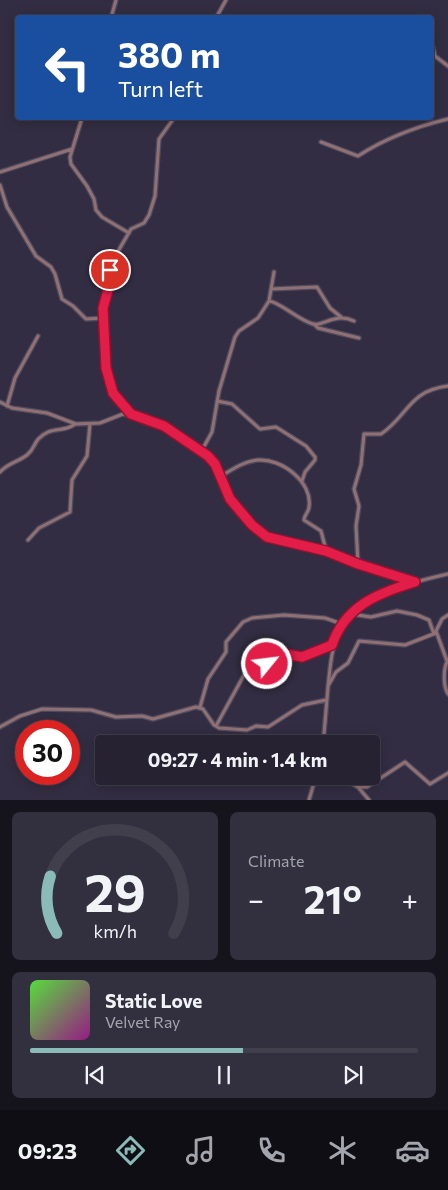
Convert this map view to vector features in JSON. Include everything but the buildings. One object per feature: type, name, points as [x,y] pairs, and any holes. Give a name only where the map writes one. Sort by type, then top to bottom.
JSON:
[{"type":"street","points":[[112,15],[116,0]]},
{"type":"street","points":[[218,15],[226,0]]},
{"type":"street","points":[[434,52],[435,56],[448,66]]},
{"type":"street","points":[[321,142],[358,156],[369,147],[397,134],[448,119]]},
{"type":"street","points":[[81,120],[72,149],[71,164],[88,186],[98,213],[111,224],[129,233]]},
{"type":"street","points":[[131,414],[113,393],[107,379],[104,300],[110,283],[111,265],[124,245],[129,233],[148,218],[155,196],[159,139],[173,120]]},
{"type":"street","points":[[0,172],[72,149]]},
{"type":"street","points":[[0,185],[7,207],[36,256],[51,267],[56,274],[62,299],[73,306],[86,319],[104,318]]},
{"type":"street","points":[[202,450],[212,432],[217,401],[235,337],[239,331],[258,318],[269,301],[274,272]]},
{"type":"street","points":[[271,289],[317,287],[330,308],[341,317],[354,320]]},
{"type":"street","points":[[269,301],[277,303],[296,318],[314,324],[318,328],[359,338]]},
{"type":"street","points":[[314,324],[341,317]]},
{"type":"street","points":[[7,406],[15,378],[38,336]]},
{"type":"street","points":[[358,564],[356,526],[359,506],[354,489],[361,465],[364,434],[381,434],[419,396],[432,388],[448,386]]},
{"type":"street","points":[[217,401],[232,404],[260,429],[276,427],[310,450],[315,460],[305,472],[302,481]]},
{"type":"street","points":[[0,402],[7,406],[38,411],[76,424],[90,424],[120,415],[131,414],[164,426],[202,450],[212,459],[230,499],[260,533],[275,540],[326,551],[358,564],[415,582]]},
{"type":"street","points":[[0,472],[8,464],[27,455],[38,437],[52,430],[68,428],[76,424]]},
{"type":"street","points":[[28,540],[38,528],[70,512],[72,480],[89,451],[90,424]]},
{"type":"street","points":[[220,477],[242,464],[259,460],[279,465],[302,481],[310,504],[304,520],[322,533],[326,551]]},
{"type":"street","points":[[324,735],[332,645],[342,624],[350,614],[369,599],[415,582],[448,574]]},
{"type":"street","points":[[350,614],[371,617],[397,611],[410,613],[429,620],[448,660],[445,668],[444,687],[448,694]]},
{"type":"street","points":[[200,708],[208,679],[226,652],[226,642],[243,622],[252,618],[284,615],[325,618],[342,624]]},
{"type":"street","points":[[327,687],[336,672],[348,663],[359,641],[405,645],[435,634],[442,619],[448,615]]},
{"type":"street","points":[[216,726],[248,671],[267,664],[280,653],[302,657],[332,645]]},
{"type":"street","points":[[0,726],[20,716],[42,709],[91,710],[116,717],[142,716],[153,719],[188,707],[200,708],[216,726],[229,730],[247,730],[256,726],[266,728],[302,705],[326,700]]},
{"type":"street","points":[[358,787],[371,784],[405,762],[429,784],[438,781],[448,773]]},
{"type":"street","points":[[309,800],[313,785]]},
{"type":"street","points":[[355,785],[369,800]]},
{"type":"route","points":[[110,270],[110,283],[103,308],[107,379],[113,393],[131,414],[164,426],[202,450],[215,464],[230,499],[260,533],[285,543],[326,551],[358,564],[415,582],[369,599],[356,608],[342,624],[332,645],[302,657],[284,652],[280,653],[267,664]]}]
